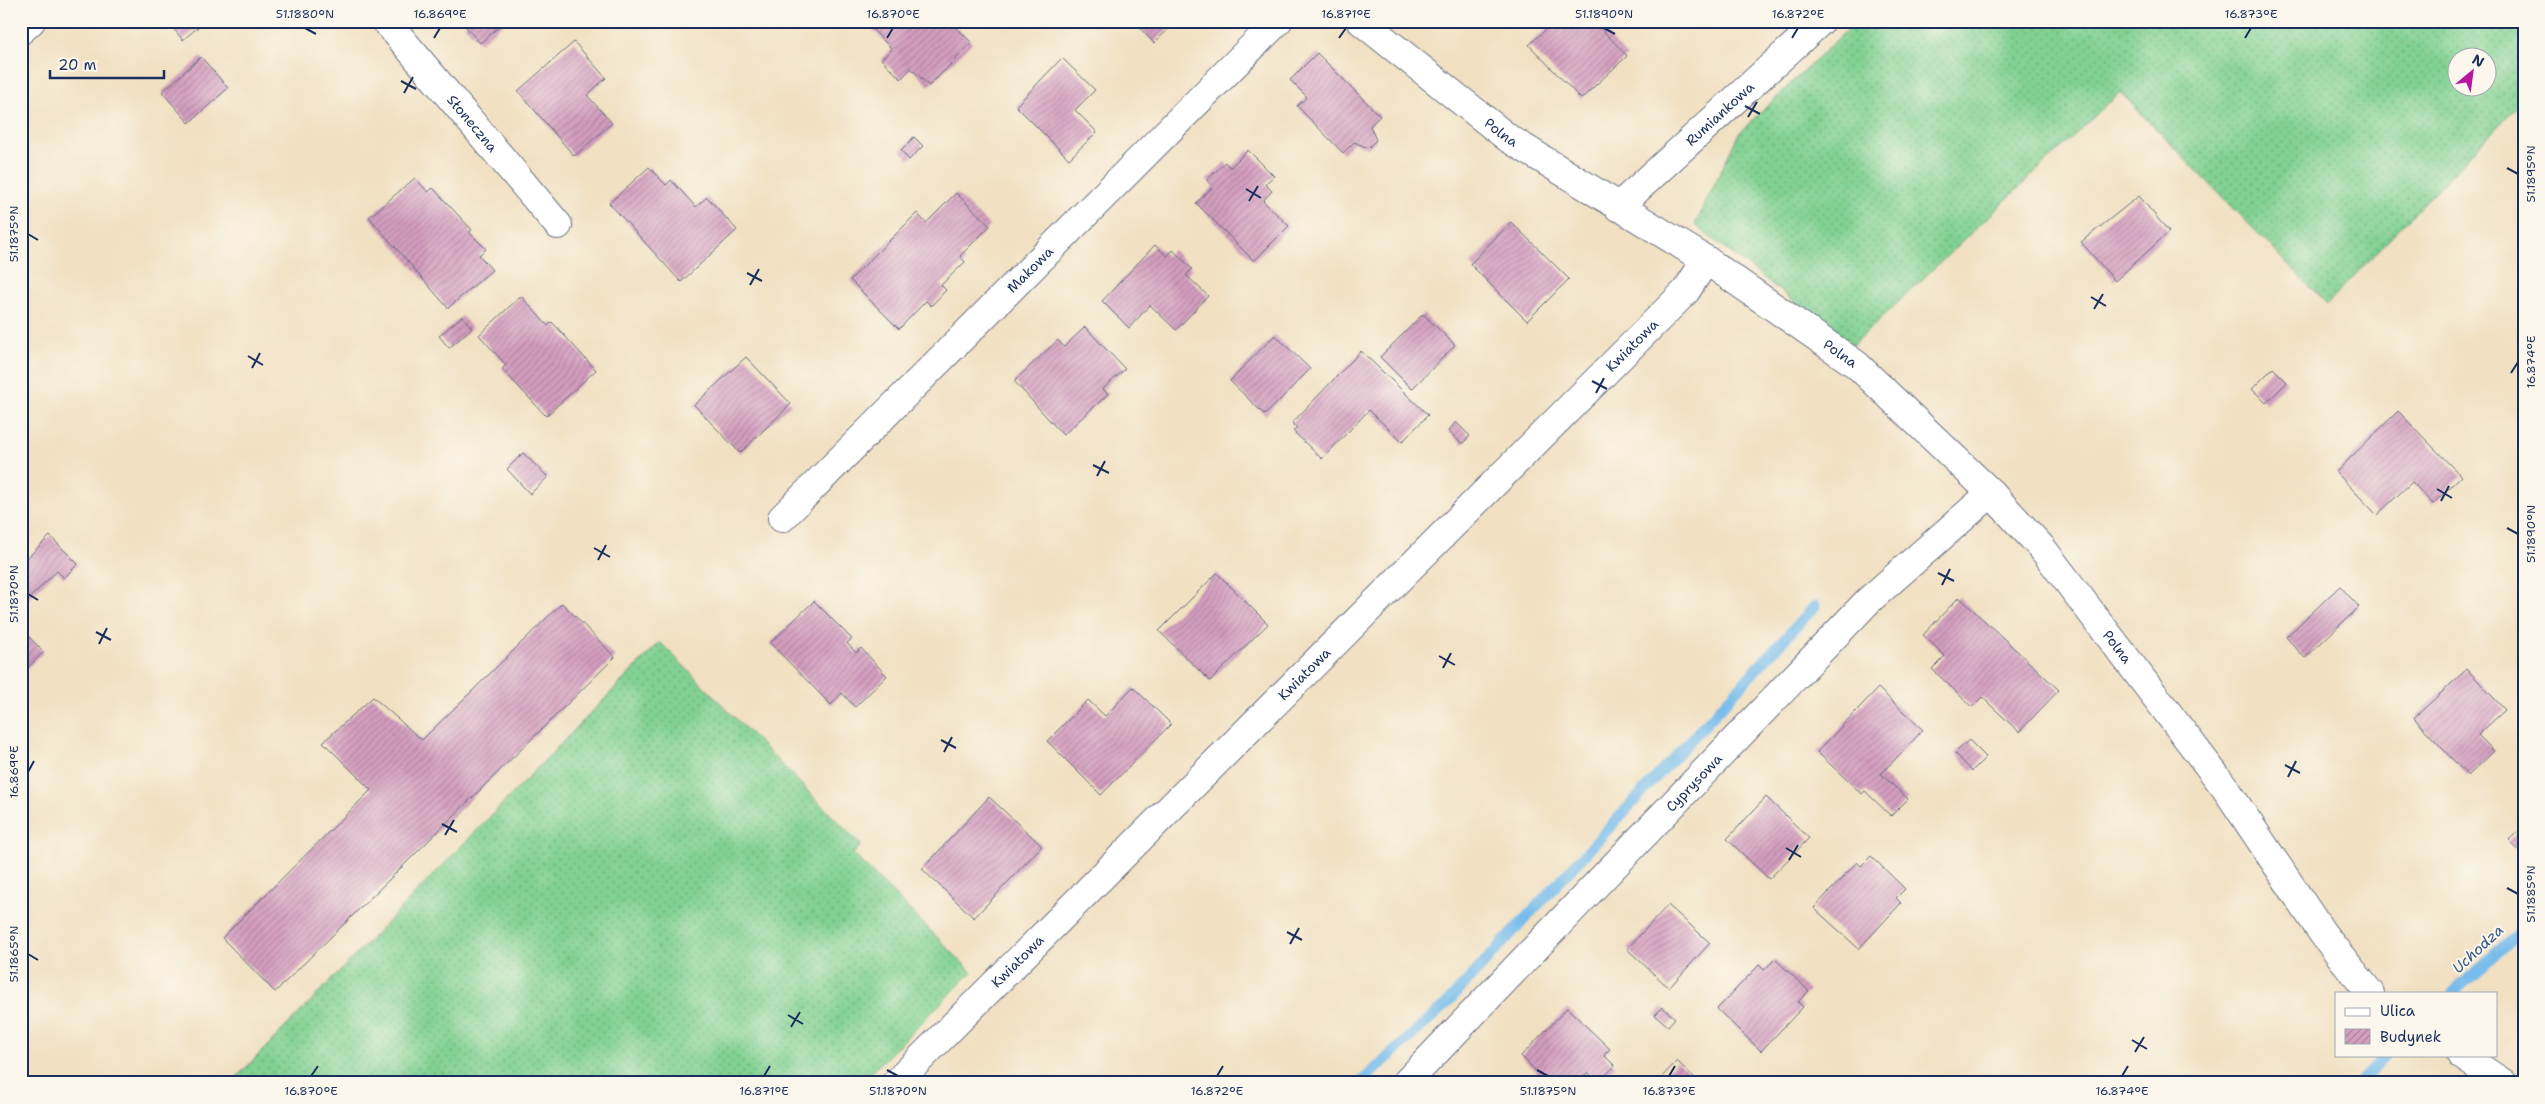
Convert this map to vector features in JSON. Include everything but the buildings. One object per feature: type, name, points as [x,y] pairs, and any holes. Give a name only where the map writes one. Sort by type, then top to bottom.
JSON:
[{"type":"street","points":[[21,30],[31,21]]},
{"type":"street","name":"Słoneczna","points":[[386,21],[558,225]]},
{"type":"street","name":"Makowa","points":[[782,518],[1278,21]]},
{"type":"street","name":"Polna","points":[[1361,21],[1508,138],[1706,260],[1857,365],[1991,493],[2042,548],[2226,789],[2323,934],[2369,992]]},
{"type":"street","name":"Rumiankowa","points":[[1618,207],[1820,21]]},
{"type":"street","name":"Kwiatowa","points":[[896,1083],[1686,290],[1706,260]]},
{"type":"street","name":"Cyprysowa","points":[[1406,1083],[1868,602],[1991,493]]},
{"type":"street","points":[[2462,1056],[2503,1083]]},
{"type":"green space","points":[[1856,21],[2524,21],[2524,99],[2327,304],[2120,92],[1852,346],[1695,225],[1739,133]]},
{"type":"green space","points":[[660,642],[861,845],[853,854],[972,972],[861,1083],[231,1083]]},
{"type":"waterway","points":[[1360,1083],[1445,1005],[1815,606]]},
{"type":"waterway","name":"Uchodza","points":[[2454,992],[2524,927]]},
{"type":"waterway","name":"Uchodza","points":[[2359,1083],[2385,1056]]}]
